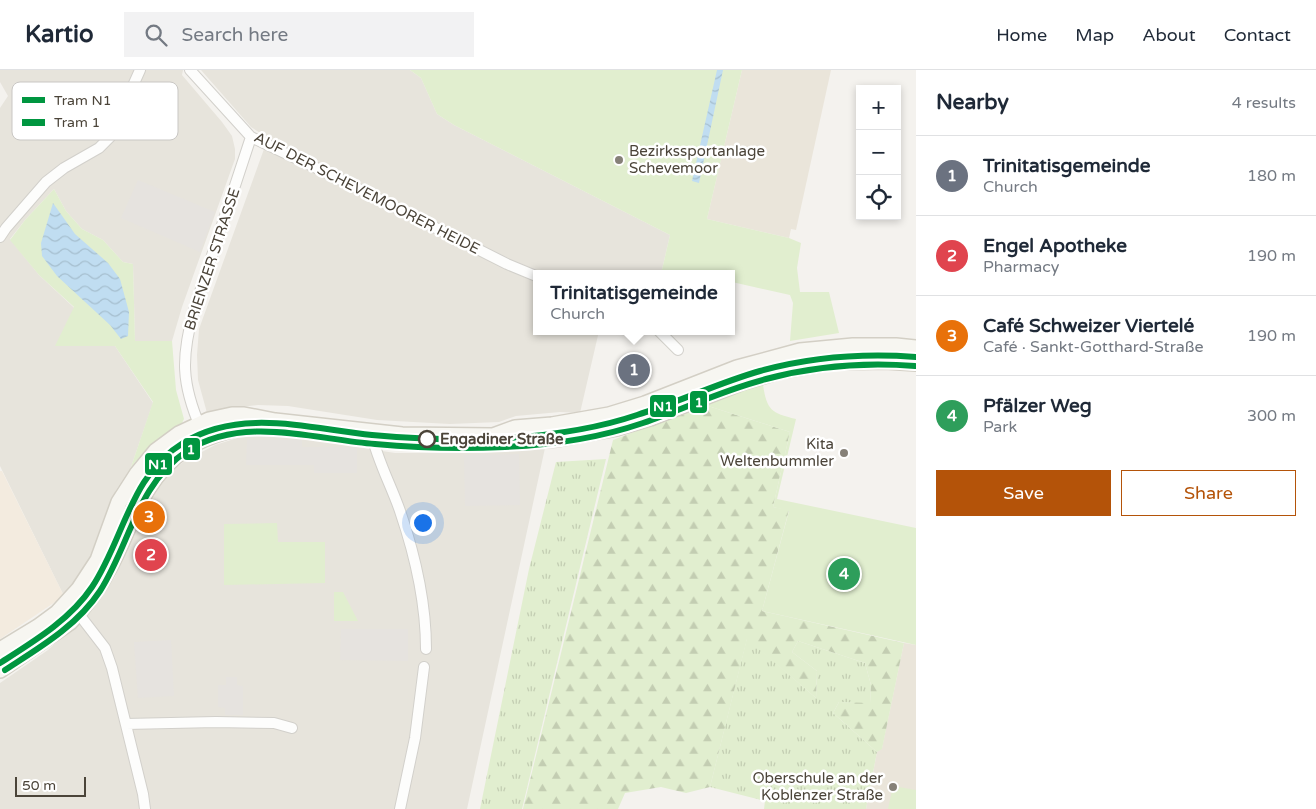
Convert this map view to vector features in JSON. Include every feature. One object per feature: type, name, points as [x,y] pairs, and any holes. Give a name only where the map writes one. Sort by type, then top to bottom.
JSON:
[{"type":"street","points":[[135,82],[140,70]]},
{"type":"street","name":"AUF DER SCHEVEMOORER HEIDE","points":[[190,70],[251,137],[354,186],[506,264],[533,275]]},
{"type":"street","name":"BRIENZER STRASSE","points":[[205,439],[188,394],[184,369],[186,337],[251,137]]},
{"type":"street","points":[[0,237],[46,182],[64,168],[99,148],[107,140]]},
{"type":"street","points":[[664,335],[678,350]]},
{"type":"street","points":[[493,436],[515,428],[552,425],[609,415],[645,404],[751,364],[800,351],[853,346],[916,348]]},
{"type":"street","points":[[0,650],[57,613],[79,589],[98,560],[119,502],[137,474],[156,451],[179,434],[199,424],[232,415],[257,416],[275,421],[371,432],[411,435],[493,436],[516,442],[557,439],[617,428],[650,418],[740,383],[780,371],[833,362],[885,361],[916,363]]},
{"type":"street","points":[[0,670],[70,622],[93,596],[109,569],[145,491],[173,459],[187,448],[205,439],[243,427],[275,421]]},
{"type":"street","points":[[371,432],[375,448],[400,511],[414,556],[426,621],[426,649]]},
{"type":"street","points":[[78,613],[105,648],[112,668],[145,809]]},
{"type":"street","points":[[400,809],[415,738],[424,667]]},
{"type":"street","points":[[126,724],[181,722],[274,723],[292,728]]},
{"type":"shaded area","points":[[0,70],[183,70],[182,75],[232,136],[235,149],[235,159],[182,307],[172,341],[135,341],[133,264],[123,262],[103,240],[82,229],[66,211],[54,189],[10,239],[39,275],[115,346],[153,403],[131,467],[116,490],[92,553],[64,596],[0,466],[0,108],[8,96],[0,82]]},
{"type":"shaded area","points":[[201,70],[410,70],[421,78],[437,114],[454,125],[670,235],[662,270],[533,270],[533,335],[598,335],[580,413],[560,412],[516,416],[499,422],[450,424],[377,420],[288,406],[258,405],[207,413],[198,380],[199,329],[268,138],[251,127]]},
{"type":"shaded area","points":[[742,70],[831,70],[796,230],[791,229],[789,238],[707,219]]},
{"type":"shaded area","points":[[138,180],[215,212],[200,252],[121,218]]},
{"type":"shaded area","points":[[247,435],[281,435],[395,453],[480,453],[545,448],[467,809],[0,809],[0,683],[48,650],[90,610],[115,577],[149,496],[168,473],[185,461],[215,445]]},
{"type":"shaded area","points":[[247,440],[302,440],[302,447],[357,447],[357,473],[314,473],[314,465],[246,465]]},
{"type":"shaded area","points":[[519,454],[520,505],[465,506],[464,455]]},
{"type":"shaded area","points":[[0,471],[2,471],[64,596],[0,639]]},
{"type":"shaded area","points":[[341,629],[408,629],[408,661],[340,660]]},
{"type":"shaded area","points":[[171,640],[174,696],[138,698],[134,642]]},
{"type":"shaded area","points":[[904,643],[916,645],[916,809],[866,809],[877,752],[882,748]]},
{"type":"shaded area","points":[[226,677],[237,677],[237,685],[243,686],[243,715],[225,715],[225,708],[218,707],[218,685],[226,685]]},
{"type":"green space","points":[[410,70],[742,70],[707,219],[789,238],[801,243],[797,268],[800,292],[829,292],[839,333],[790,341],[793,303],[790,295],[735,283],[735,270],[662,270],[670,235],[454,125],[437,114],[421,78]]},
{"type":"green space","points":[[54,189],[66,211],[82,229],[103,240],[123,262],[133,264],[135,341],[172,341],[176,390],[184,419],[182,423],[148,448],[131,467],[153,402],[115,346],[55,346],[74,307],[39,275],[10,240],[25,220]]},
{"type":"green space","points":[[763,385],[766,400],[772,409],[781,415],[796,419],[777,499],[916,528],[916,645],[762,611],[789,511],[773,507],[790,432],[705,405],[742,390]]},
{"type":"green space","points":[[705,405],[790,432],[773,507],[789,510],[762,611],[904,643],[882,749],[877,752],[833,713],[839,702],[870,703],[871,685],[865,663],[798,641],[792,652],[817,671],[816,698],[747,639],[710,787],[686,793],[661,787],[625,793],[618,809],[523,809],[613,440]]},
{"type":"green space","points":[[606,459],[522,809],[480,809],[529,569],[556,462]]},
{"type":"green space","points":[[277,523],[278,542],[325,542],[325,583],[224,585],[224,524]]},
{"type":"green space","points":[[334,592],[343,592],[358,621],[334,621]]},
{"type":"green space","points":[[747,638],[816,698],[817,671],[792,652],[798,641],[865,663],[871,685],[870,704],[839,702],[833,713],[877,752],[866,809],[764,809],[765,801],[710,787]]},
{"type":"green space","points":[[893,786],[916,790],[916,809],[888,809]]},
{"type":"water","points":[[717,70],[723,70],[699,183],[692,181]]},
{"type":"water","points":[[53,203],[75,234],[108,263],[120,279],[129,312],[128,336],[121,339],[110,325],[57,276],[42,256],[41,243]]},
{"type":"tram line","name":"N1","points":[[0,663],[50,630],[83,599],[103,568],[139,490],[151,472],[165,456],[183,443],[205,432],[228,426],[276,423],[372,435],[423,438],[492,439],[541,435],[574,431],[621,420],[744,376],[798,362],[857,356],[916,357]]},
{"type":"tram line","name":"1","points":[[5,670],[69,626],[91,604],[110,573],[145,497],[157,480],[170,465],[187,451],[209,440],[231,434],[279,432],[375,444],[424,447],[489,448],[540,445],[592,437],[626,428],[734,389],[784,375],[840,366],[915,366]]},
{"type":"place","name":"Bezirkssportanlage Schevemoor","points":[[619,160]]},
{"type":"place","name":"Trinitatisgemeinde","points":[[634,370]]},
{"type":"place","name":"Engadiner Straße","points":[[427,439]]},
{"type":"place","name":"Kita Weltenbummler","points":[[844,453]]},
{"type":"place","name":"Café Schweizer Viertelé","points":[[149,517]]},
{"type":"place","name":"Engel Apotheke","points":[[151,555]]},
{"type":"place","name":"Pfälzer Weg","points":[[844,574]]},
{"type":"place","name":"Oberschule an der Koblenzer Straße","points":[[893,787]]}]
